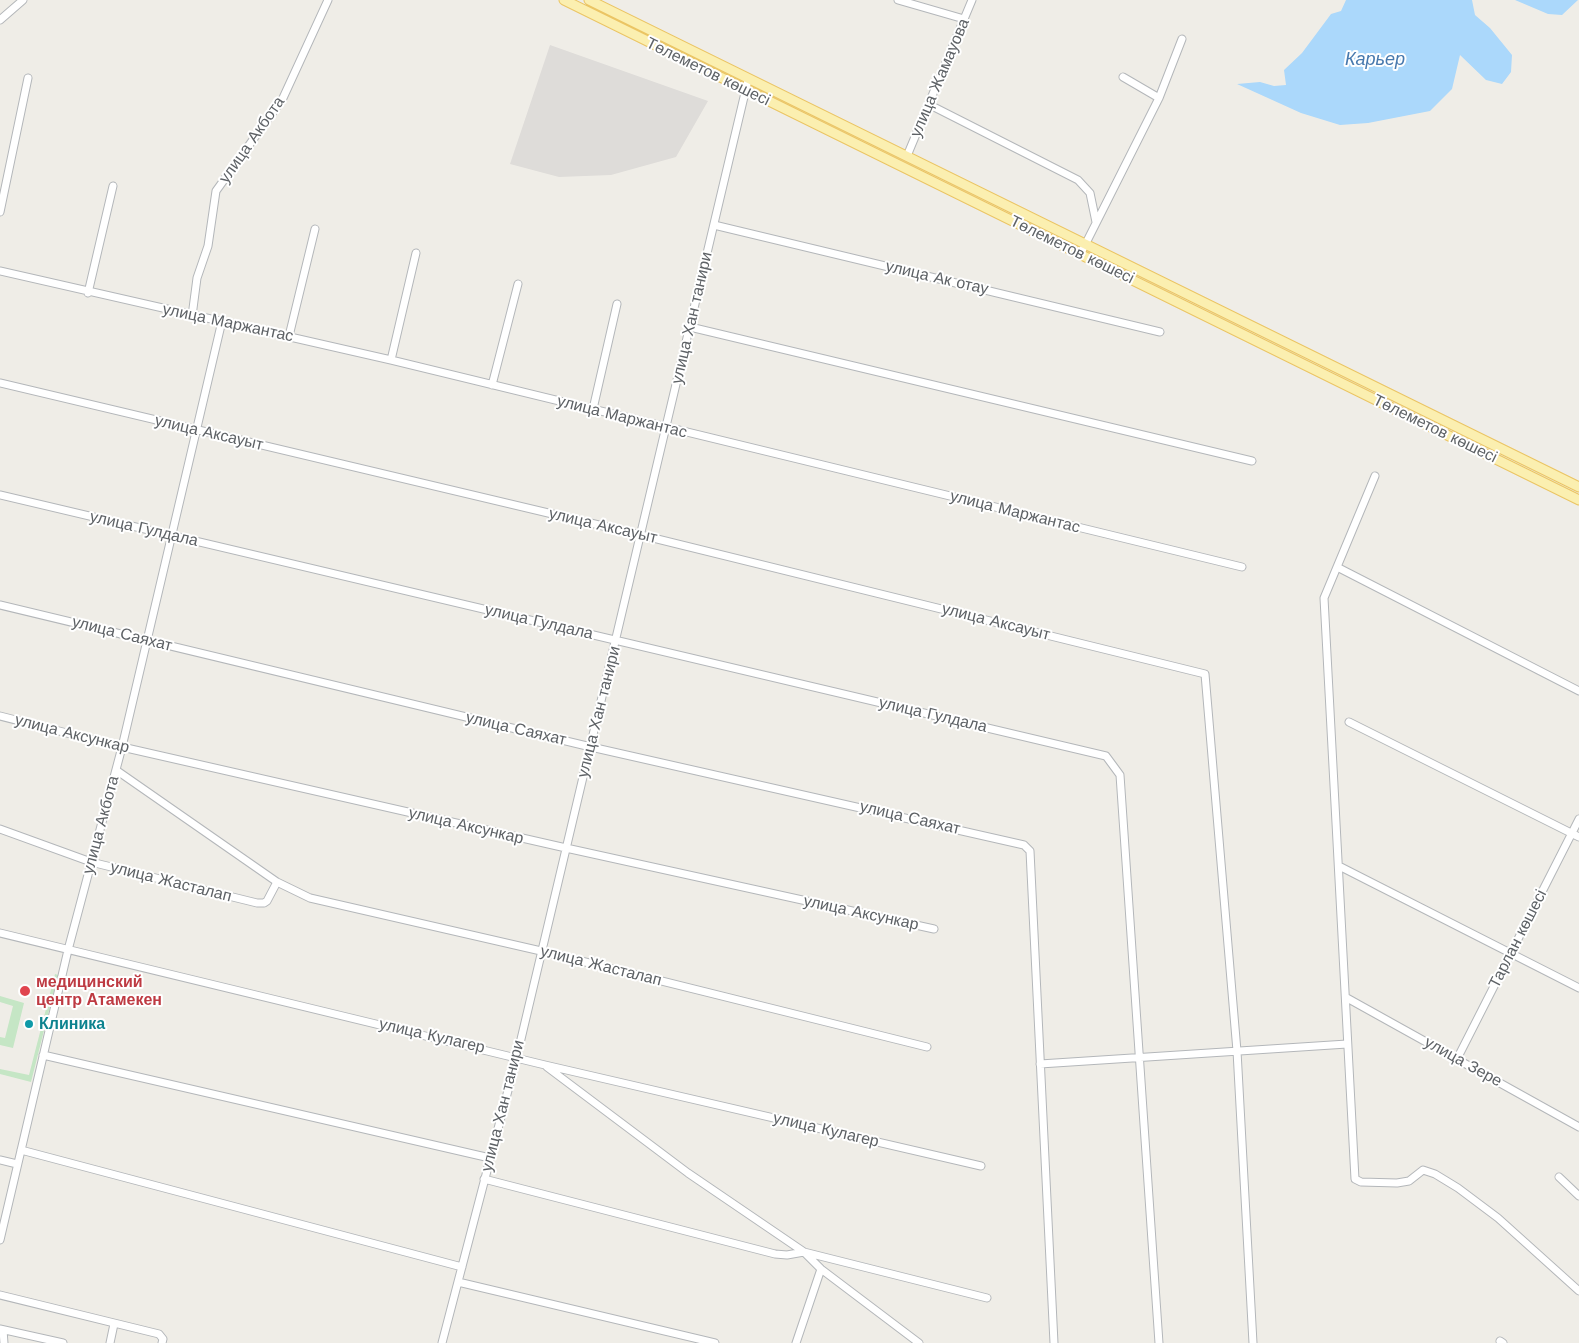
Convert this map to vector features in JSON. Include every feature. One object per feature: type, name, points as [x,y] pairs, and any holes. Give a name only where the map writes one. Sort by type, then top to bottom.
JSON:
[{"type":"main road","name":"Төлеметов көшесі","points":[[564,0],[745,91],[1579,500]]},
{"type":"main road","name":"Төлеметов көшесі","points":[[589,0],[1579,488]]},
{"type":"street","points":[[0,20],[23,0]]},
{"type":"street","name":"улица Акбота","points":[[192,316],[197,278],[208,246],[216,191],[283,98],[328,0]]},
{"type":"street","points":[[898,0],[964,19]]},
{"type":"street","name":"улица Жамауова","points":[[907,156],[972,0]]},
{"type":"street","points":[[1080,255],[1159,98],[1182,39]]},
{"type":"street","points":[[1123,77],[1159,98]]},
{"type":"street","points":[[0,212],[28,78]]},
{"type":"street","name":"улица Хан танири","points":[[442,1343],[517,1056],[617,641],[748,80]]},
{"type":"street","points":[[930,104],[1078,180],[1090,193],[1096,222]]},
{"type":"street","points":[[88,293],[113,186]]},
{"type":"street","name":"улица Ак отау","points":[[714,225],[1160,332]]},
{"type":"street","points":[[289,336],[315,229]]},
{"type":"street","points":[[391,360],[416,253]]},
{"type":"street","name":"улица Маржантас","points":[[0,271],[88,293],[222,321],[391,360],[1242,567]]},
{"type":"street","points":[[492,385],[518,284]]},
{"type":"street","points":[[593,409],[617,304]]},
{"type":"street","name":"улица Акбота","points":[[0,1240],[42,1055],[122,747],[222,321]]},
{"type":"street","points":[[690,327],[1252,461]]},
{"type":"street","name":"улица Аксауыт","points":[[0,383],[641,535],[1205,674],[1237,1051]]},
{"type":"street","points":[[1375,476],[1324,598],[1347,998],[1347,1044],[1355,1179],[1361,1182],[1397,1184],[1409,1181],[1423,1170],[1434,1174],[1458,1188],[1498,1218],[1579,1291]]},
{"type":"street","name":"улица Гулдала","points":[[0,495],[1106,756],[1120,774],[1139,1058]]},
{"type":"street","points":[[1337,567],[1579,691]]},
{"type":"street","name":"улица Саяхат","points":[[0,605],[591,746],[1024,845],[1030,851],[1040,1064]]},
{"type":"street","name":"улица Аксункар","points":[[0,716],[122,747],[566,848],[934,928]]},
{"type":"street","points":[[1349,722],[1579,837]]},
{"type":"street","name":"улица Жасталап","points":[[116,770],[277,882],[310,898],[541,951],[927,1047]]},
{"type":"street","name":"Тарлан көшесі","points":[[1457,1058],[1579,819]]},
{"type":"street","name":"улица Жасталап","points":[[0,829],[91,862],[257,902],[264,903],[267,901],[277,882]]},
{"type":"street","points":[[1339,866],[1579,988]]},
{"type":"street","name":"улица Кулагер","points":[[0,933],[517,1056],[545,1065],[981,1166]]},
{"type":"street","name":"улица Зере","points":[[1347,998],[1579,1127]]},
{"type":"street","points":[[1054,1343],[1040,1064],[1347,1044]]},
{"type":"street","points":[[1237,1051],[1253,1343]]},
{"type":"street","points":[[42,1055],[490,1158]]},
{"type":"street","points":[[1139,1058],[1158,1343]]},
{"type":"street","points":[[545,1065],[688,1173],[804,1252],[821,1269],[920,1343]]},
{"type":"street","points":[[21,1150],[462,1267]]},
{"type":"street","points":[[0,1160],[17,1164]]},
{"type":"street","points":[[1559,1177],[1579,1196]]},
{"type":"street","points":[[484,1179],[775,1254],[788,1256],[804,1252],[987,1298]]},
{"type":"street","points":[[796,1343],[821,1269]]},
{"type":"street","points":[[458,1282],[715,1343]]},
{"type":"street","points":[[0,1295],[159,1334],[163,1339],[162,1343]]},
{"type":"street","points":[[110,1343],[114,1324]]},
{"type":"street","points":[[4,1343],[1,1330],[58,1343]]},
{"type":"shaded area","points":[[550,45],[708,101],[676,157],[611,175],[559,177],[510,164]]},
{"type":"green space","points":[[55,974],[58,975],[31,1082],[0,1074],[0,1069],[29,1075]]},
{"type":"green space","points":[[0,996],[24,1003],[13,1048],[0,1045],[0,1037],[5,1038],[13,1006],[0,1002]]},
{"type":"water","name":"Карьер","points":[[1346,0],[1472,0],[1475,15],[1490,28],[1512,55],[1511,72],[1502,84],[1486,80],[1460,55],[1452,89],[1430,111],[1368,123],[1340,125],[1301,113],[1237,84],[1260,82],[1274,86],[1286,85],[1284,70],[1302,53],[1331,14],[1341,11]]},
{"type":"water","points":[[1515,0],[1578,0],[1562,15],[1548,14]]},
{"type":"place","name":"медицинский центр Атамекен","points":[[25,991]]},
{"type":"place","name":"Клиника","points":[[29,1024]]}]
